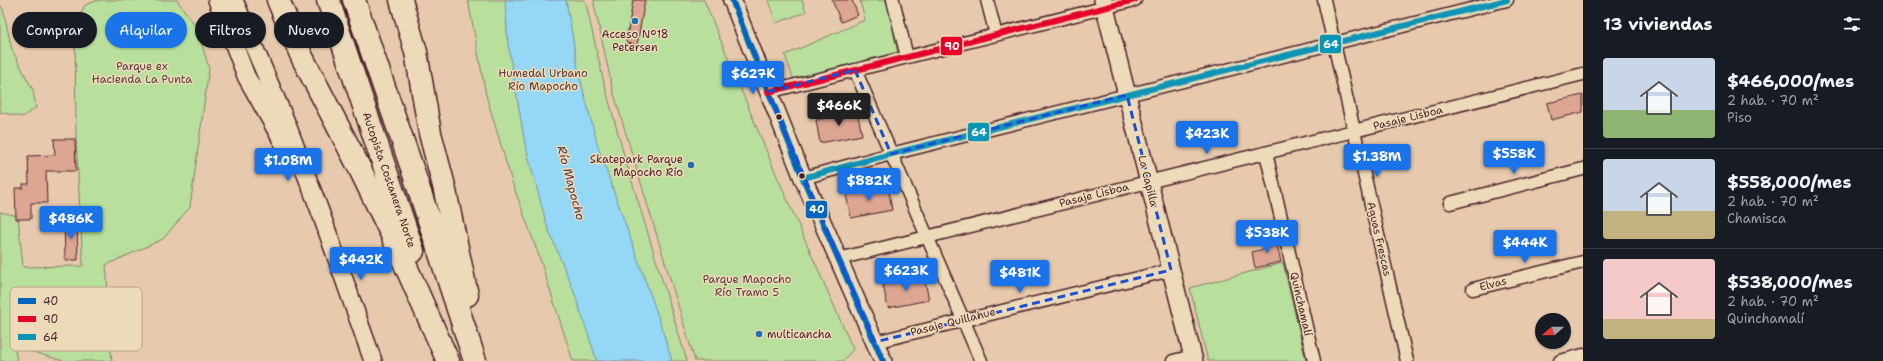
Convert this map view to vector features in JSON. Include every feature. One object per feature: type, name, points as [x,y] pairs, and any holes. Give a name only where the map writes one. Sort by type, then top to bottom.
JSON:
[{"type":"highway","points":[[278,0],[299,51],[377,202],[449,361]]},
{"type":"highway","name":"Autopista Costanera Norte","points":[[328,0],[449,361]]},
{"type":"highway","points":[[354,0],[412,168],[475,361]]},
{"type":"highway","points":[[401,0],[416,52],[430,133],[445,192],[482,361]]},
{"type":"street","points":[[217,0],[246,76],[320,211]]},
{"type":"street","points":[[234,0],[286,122],[320,211],[373,361]]},
{"type":"street","points":[[732,0],[803,178],[883,361]]},
{"type":"street","points":[[893,0],[907,57]]},
{"type":"street","points":[[987,0],[996,35]]},
{"type":"street","points":[[768,92],[996,35],[1104,4],[1135,0]]},
{"type":"street","name":"Aguas Frescas","points":[[1324,0],[1407,361]]},
{"type":"street","points":[[803,178],[891,154],[1507,0]]},
{"type":"street","name":"La Capilla","points":[[1104,4],[1193,359]]},
{"type":"street","points":[[855,70],[981,361]]},
{"type":"street","name":"Pasaje Lisboa","points":[[838,259],[1583,74]]},
{"type":"street","name":"Quinchamalí","points":[[1266,153],[1314,361]]},
{"type":"street","points":[[1450,203],[1583,170]]},
{"type":"street","name":"Elvas","points":[[1473,288],[1583,262]]},
{"type":"street","name":"Pasaje Quillahue","points":[[875,342],[1171,270]]},
{"type":"street","points":[[1560,361],[1583,355]]},
{"type":"street","points":[[1173,361],[1193,359]]},
{"type":"highlighted area","points":[[855,70],[891,154],[1127,95],[1171,270],[875,342],[768,92]]},
{"type":"green space","name":"Parque ex Hacienda La Punta","points":[[99,0],[177,0],[186,12],[105,12],[105,48],[187,48],[187,14],[195,25],[195,48],[203,48],[209,68],[190,207],[163,239],[106,265],[108,287],[10,287],[10,351],[15,351],[17,361],[0,361],[0,212],[18,216],[23,267],[83,266],[76,139],[75,48],[97,48],[97,12],[82,12],[85,5]]},
{"type":"green space","name":"Humedal Urbano Río Mapocho","points":[[468,0],[585,0],[604,83],[626,162],[687,361],[573,361],[540,259],[512,182],[486,95]]},
{"type":"green space","name":"Parque Mapocho Río Tramo 5","points":[[594,0],[704,0],[776,174],[853,349],[843,361],[695,361],[613,91]]},
{"type":"green space","points":[[768,0],[802,0],[806,12],[776,23]]},
{"type":"green space","points":[[887,0],[898,54],[794,81],[785,55],[865,20],[860,1]]},
{"type":"green space","points":[[0,5],[3,9],[12,50],[33,90],[36,108],[22,117],[0,112]]},
{"type":"green space","points":[[1283,263],[1306,361],[1208,361],[1190,288]]},
{"type":"green space","name":"Parque ex Hacienda La Punta","points":[[30,351],[111,351],[112,361],[63,361]]},
{"type":"water","name":"Humedal Urbano Río Mapocho","points":[[505,0],[566,0],[579,74],[598,147],[658,316],[672,361],[597,361],[574,292],[547,226],[525,144],[508,44]]},
{"type":"building","name":"Acceso N°18 Petersen","points":[[633,0],[645,0],[637,45],[626,43]]},
{"type":"building","points":[[832,0],[852,0],[858,15],[841,22]]},
{"type":"building","points":[[1583,95],[1583,112],[1551,120],[1547,103]]},
{"type":"building","points":[[857,111],[862,135],[820,143],[816,120]]},
{"type":"building","points":[[54,139],[75,139],[76,171],[46,171],[47,203],[31,203],[31,219],[16,219],[15,188],[23,188],[23,184],[29,184],[28,156],[55,155]]},
{"type":"building","points":[[888,186],[892,210],[851,218],[846,195]]},
{"type":"building","points":[[64,219],[77,219],[78,260],[65,260]]},
{"type":"building","points":[[1275,236],[1281,262],[1255,268],[1252,252],[1265,249],[1263,239]]},
{"type":"building","points":[[924,277],[929,300],[888,308],[883,285]]},
{"type":"transit line","name":"40","points":[[732,0],[803,178],[883,361]]},
{"type":"transit line","name":"90","points":[[768,92],[1135,0]]},
{"type":"transit line","name":"64","points":[[803,178],[891,154],[1507,0]]},
{"type":"place","name":"Acceso N°18 Petersen","points":[[635,21]]},
{"type":"place","name":"Skatepark Parque Mapocho Río","points":[[691,165]]},
{"type":"place","name":"multicancha","points":[[759,334]]},
{"type":"water label","name":"Río Mapocho","points":[[571,183]]}]
